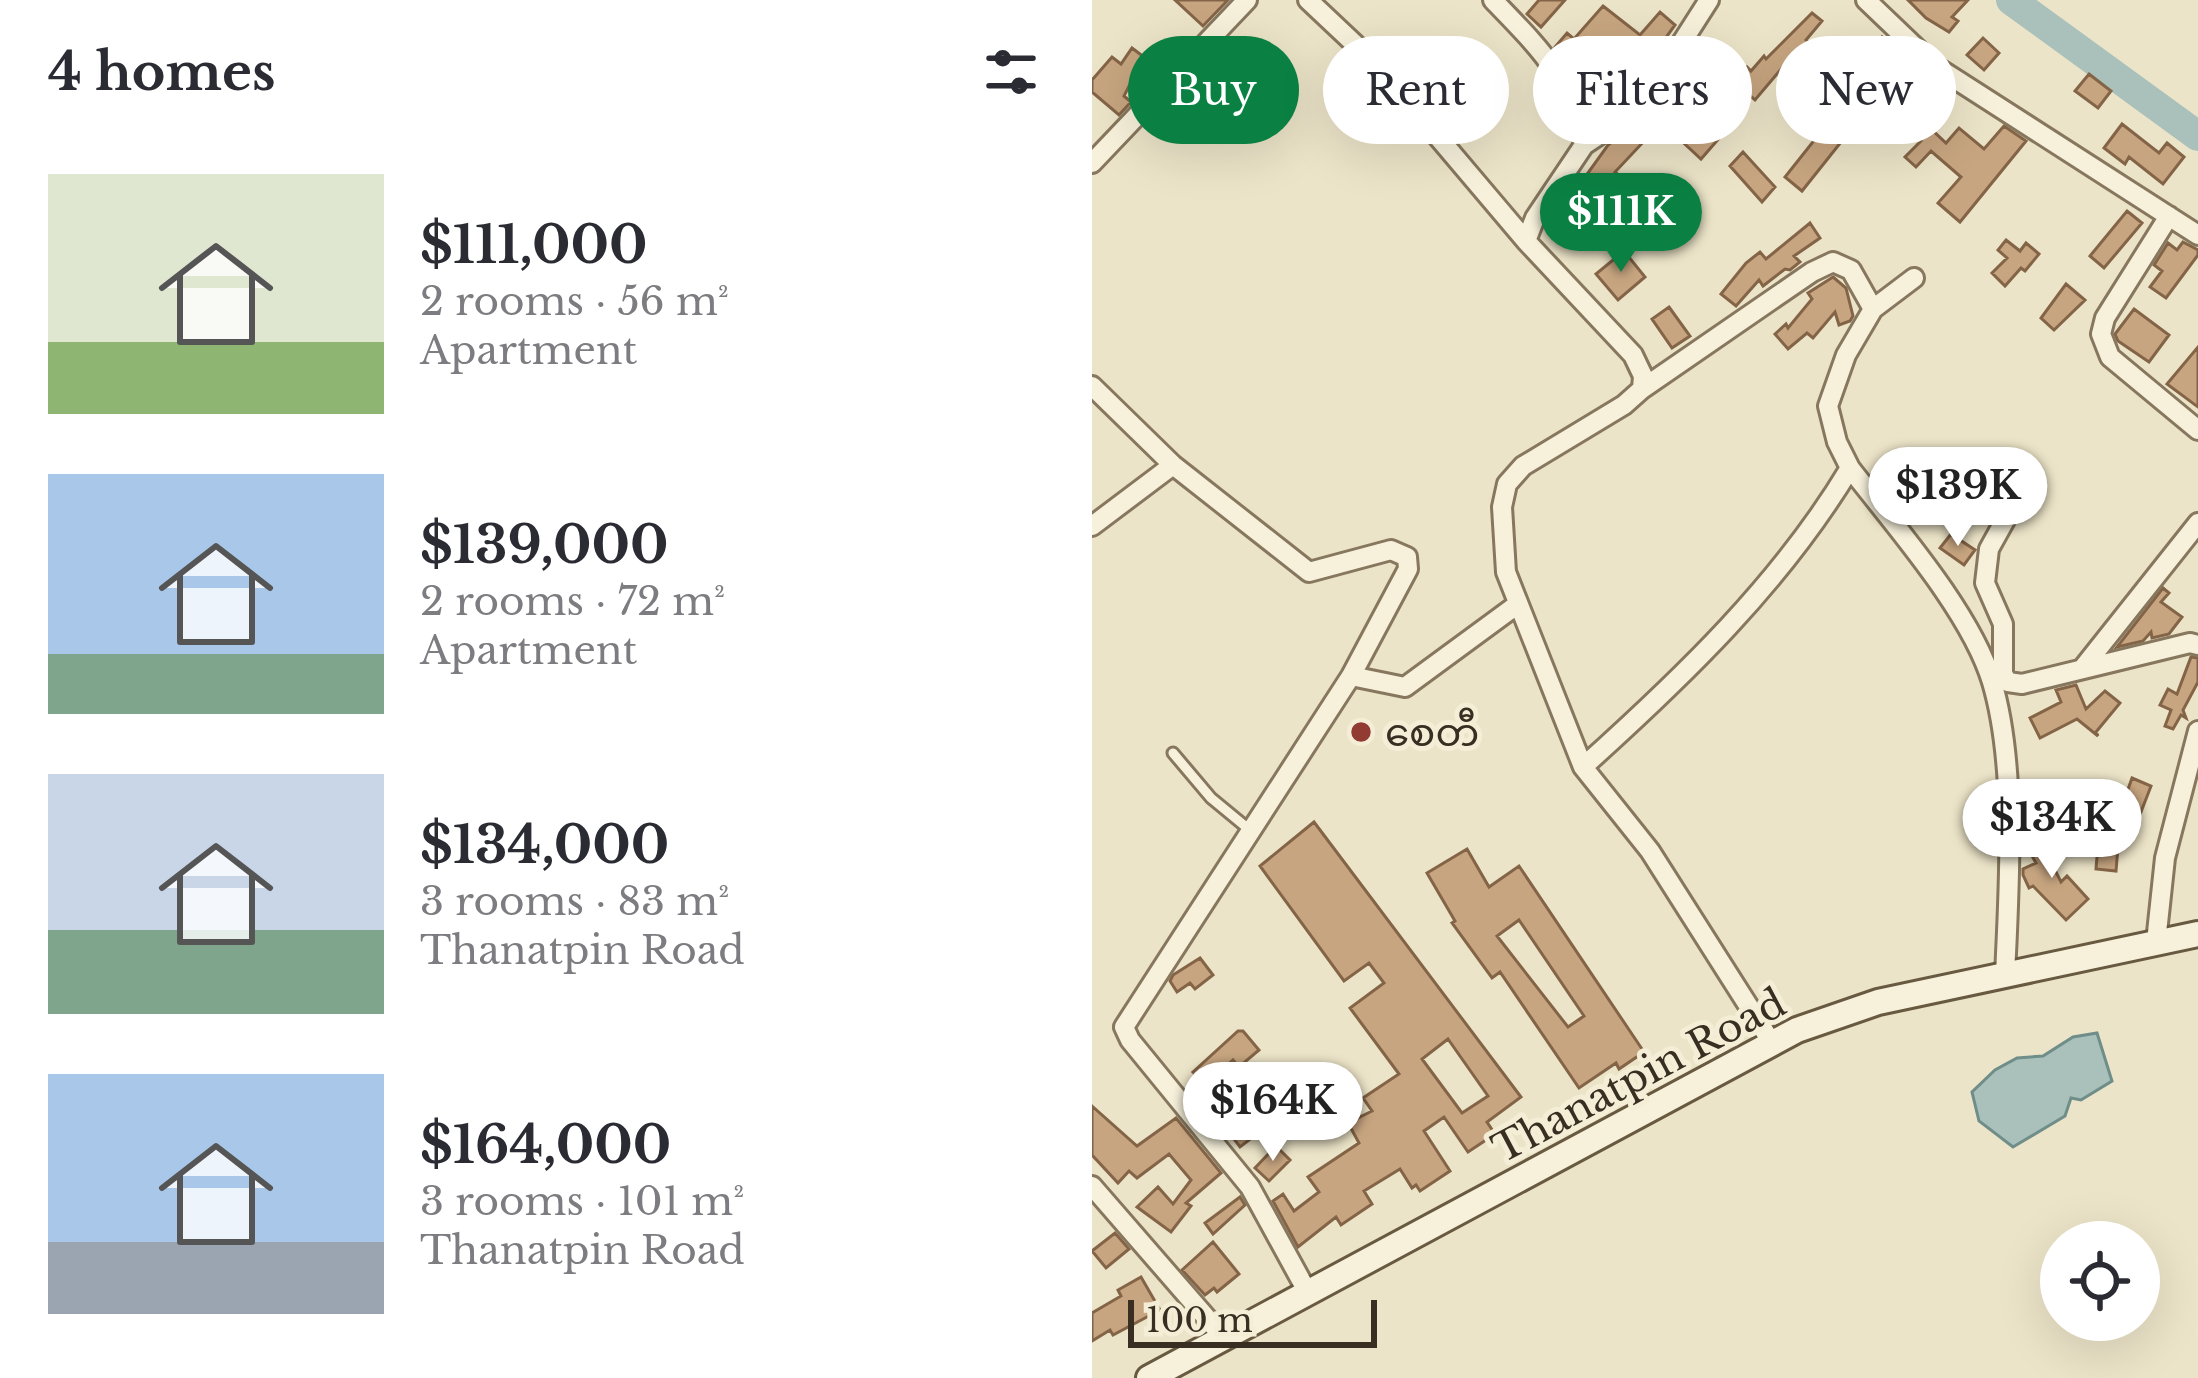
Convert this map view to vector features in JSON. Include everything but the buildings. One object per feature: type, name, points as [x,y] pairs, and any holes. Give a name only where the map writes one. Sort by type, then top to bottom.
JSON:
[{"type":"main road","name":"Thanatpin Road","points":[[1149,1378],[1797,1030],[1878,1002],[2198,934]]},
{"type":"street","points":[[1092,163],[1247,0]]},
{"type":"street","points":[[1308,0],[1377,65],[1526,241],[1634,355],[1643,376],[1642,389]]},
{"type":"street","points":[[1493,0],[1546,56],[1575,104],[1584,145]]},
{"type":"street","points":[[1526,241],[1535,218],[1584,145],[1620,121],[1654,86],[1709,0]]},
{"type":"street","points":[[1866,0],[1935,66],[2198,235]]},
{"type":"street","points":[[2168,216],[2105,318],[2101,334],[2110,357],[2198,430]]},
{"type":"street","points":[[1772,1043],[1650,851],[1583,766],[1506,572],[1502,507],[1507,484],[1523,466],[1624,405],[1812,272],[1833,262],[1850,270],[1873,309]]},
{"type":"street","points":[[1914,278],[1873,309],[1846,356],[1828,406],[1850,468],[1964,624],[1992,679],[2003,748],[2010,855],[2005,975]]},
{"type":"street","points":[[1092,386],[1173,465],[1309,572],[1391,550],[1407,557],[1408,568],[1351,676],[1124,1027],[1250,1187],[1308,1293]]},
{"type":"street","points":[[1092,526],[1173,465]]},
{"type":"street","points":[[1583,766],[1726,633],[1830,501],[1850,468]]},
{"type":"street","points":[[2025,484],[1989,549],[1985,583],[2002,624],[2003,674],[2008,682],[2022,683],[2190,643],[2198,645]]},
{"type":"street","points":[[2082,669],[2198,523]]},
{"type":"street","points":[[1351,676],[1405,687],[1518,604]]},
{"type":"street","points":[[2156,942],[2165,858],[2198,731]]},
{"type":"street","points":[[1092,1186],[1224,1338]]},
{"type":"lane","points":[[1173,753],[1211,798],[1251,831]]},
{"type":"water","points":[[2097,1033],[2112,1081],[2081,1100],[2071,1098],[2065,1116],[2013,1147],[1979,1121],[1972,1092],[1995,1070],[2017,1058],[2043,1056],[2073,1037]]},
{"type":"waterway","points":[[2011,0],[2198,136]]},
{"type":"place","name":"စေတီ","points":[[1361,732]]}]
